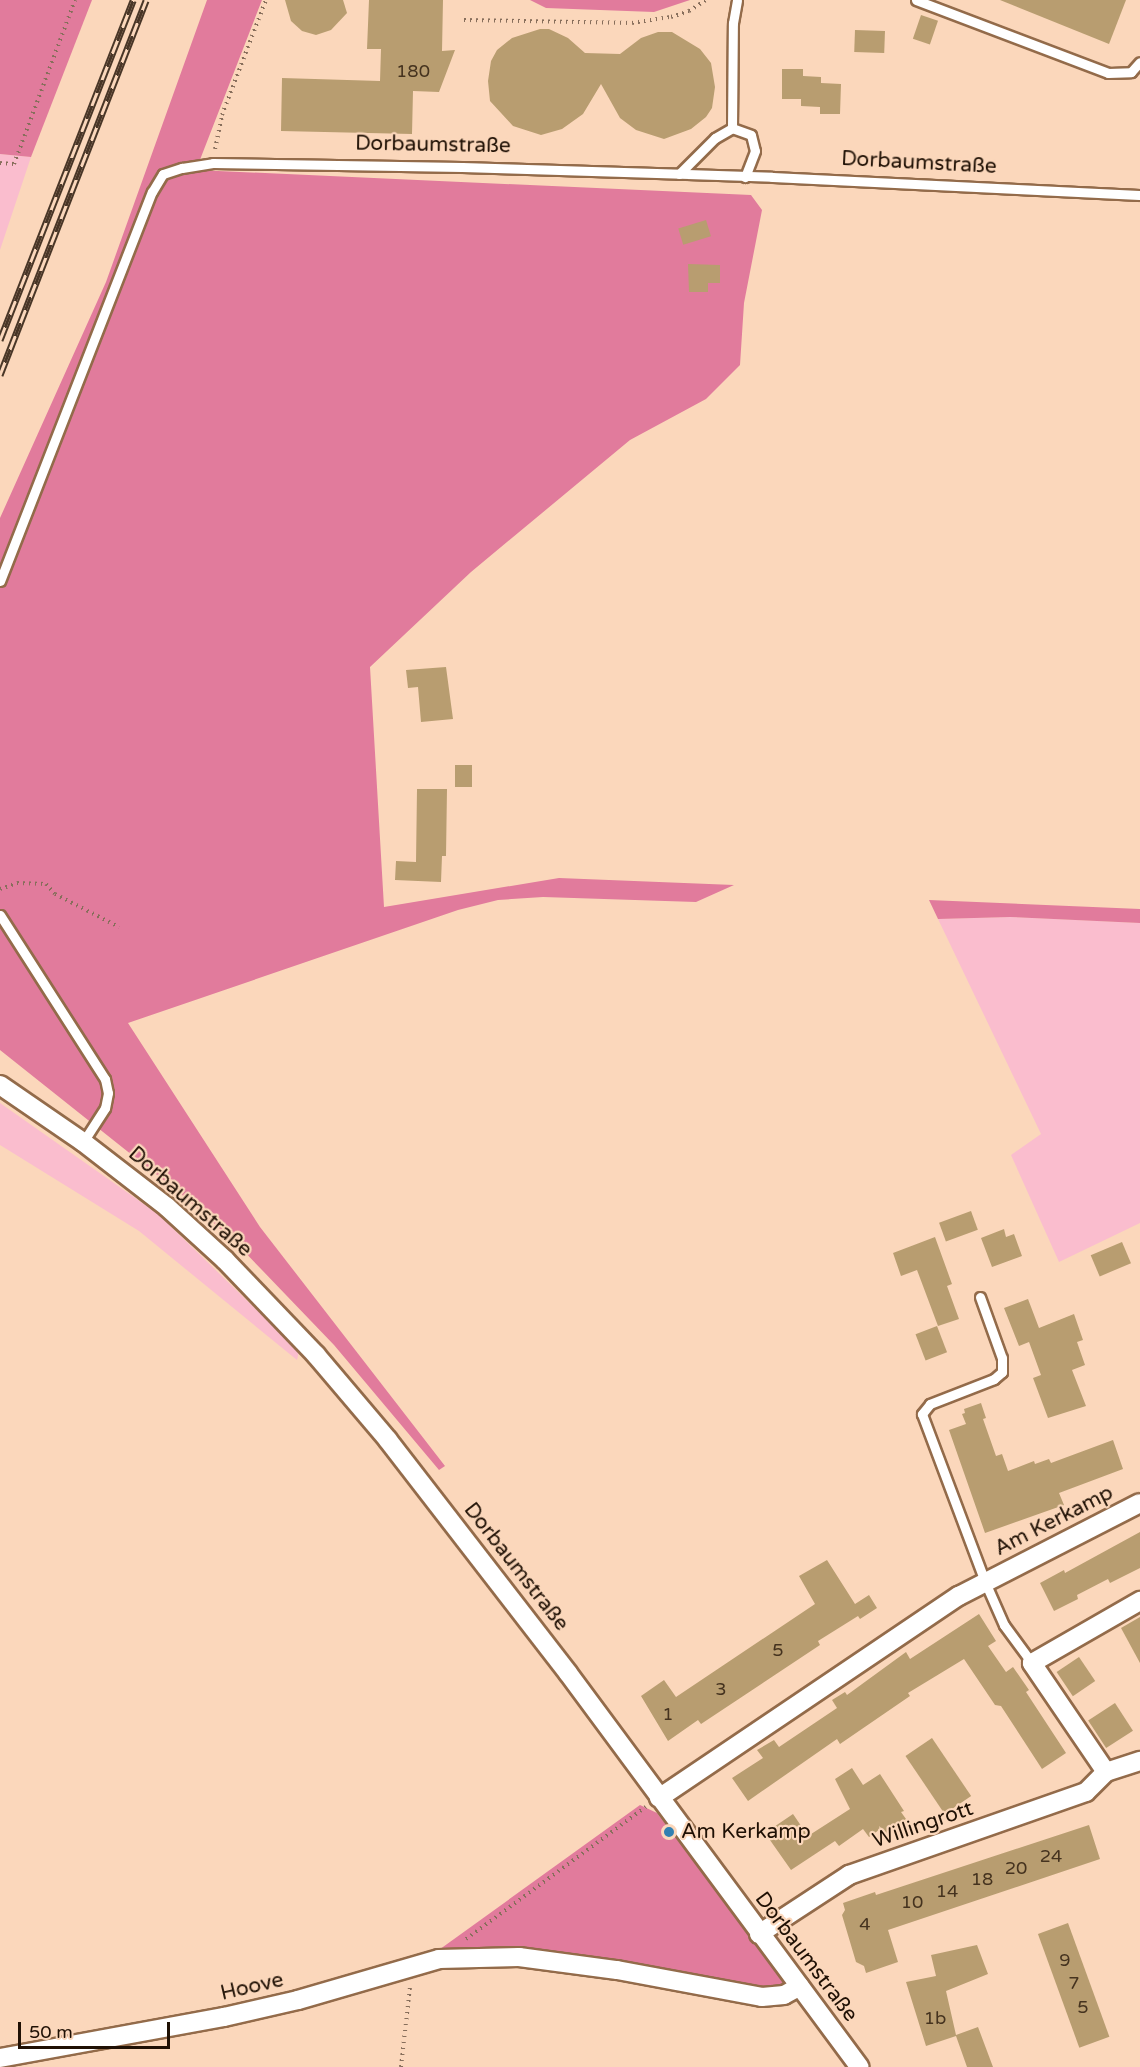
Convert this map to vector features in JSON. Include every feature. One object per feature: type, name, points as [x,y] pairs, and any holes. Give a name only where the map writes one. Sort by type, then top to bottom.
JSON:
[{"type":"street","name":"Dorbaumstraße","points":[[0,1085],[83,1142],[166,1207],[225,1260],[316,1355],[388,1440],[452,1521],[568,1673],[759,1934],[860,2067]]},
{"type":"street","name":"Am Kerkamp","points":[[659,1798],[959,1596],[1140,1503]]},
{"type":"street","points":[[1106,1772],[1032,1663],[1140,1602]]},
{"type":"street","name":"Willingrott","points":[[759,1934],[849,1875],[1086,1792],[1106,1772],[1140,1761]]},
{"type":"street","name":"Hoove","points":[[0,2058],[224,2017],[298,2000],[439,1959],[519,1958],[617,1970],[762,1997],[784,1995],[800,1986]]},
{"type":"lane","points":[[732,128],[733,23],[737,0]]},
{"type":"lane","points":[[916,0],[1108,73],[1131,72],[1140,62]]},
{"type":"lane","points":[[680,174],[714,138],[732,128],[751,135],[755,151],[745,177]]},
{"type":"lane","name":"Dorbaumstraße","points":[[0,581],[152,192],[163,174],[213,163],[680,174],[1140,195]]},
{"type":"lane","points":[[0,915],[105,1079],[108,1093],[105,1108],[83,1142]]},
{"type":"lane","points":[[980,1297],[1002,1358],[1002,1372],[994,1379],[930,1404],[922,1414],[985,1582],[1004,1625],[1032,1663]]},
{"type":"path","points":[[0,163],[14,164],[75,0]]},
{"type":"path","points":[[213,163],[222,114],[266,0]]},
{"type":"path","points":[[464,20],[632,23],[671,17],[689,11],[706,0]]},
{"type":"path","points":[[0,889],[17,883],[46,885],[54,894],[119,927]]},
{"type":"path","points":[[439,1959],[659,1798]]},
{"type":"path","points":[[401,2067],[410,1986],[407,1968]]},
{"type":"shaded area","points":[[0,0],[92,0],[31,157],[0,154]]},
{"type":"shaded area","points":[[207,0],[262,0],[196,170],[751,195],[762,210],[744,303],[740,365],[706,399],[630,440],[471,572],[370,667],[384,907],[559,878],[734,885],[696,902],[543,897],[498,900],[458,910],[128,1023],[260,1227],[445,1466],[439,1470],[334,1345],[238,1245],[181,1194],[0,1050],[0,518],[106,282]]},
{"type":"shaded area","points":[[530,0],[690,0],[654,12],[546,8]]},
{"type":"shaded area","points":[[0,154],[31,157],[0,250]]},
{"type":"shaded area","points":[[929,900],[1140,909],[1140,923],[1010,917],[938,919]]},
{"type":"shaded area","points":[[1010,917],[1140,923],[1140,1223],[1059,1262],[1011,1155],[1041,1134],[938,919]]},
{"type":"shaded area","points":[[0,1103],[158,1214],[299,1351],[297,1360],[139,1231],[0,1145]]},
{"type":"shaded area","points":[[640,1805],[657,1813],[787,1984],[765,2001],[598,1975],[475,1963],[436,1952]]},
{"type":"building","points":[[285,0],[343,0],[347,13],[331,30],[316,35],[302,31],[291,21]]},
{"type":"building","points":[[369,0],[443,0],[442,51],[455,50],[439,92],[413,91],[412,134],[281,131],[282,78],[380,81],[381,49],[367,49]]},
{"type":"building","points":[[1000,0],[1126,0],[1109,44]]},
{"type":"building","points":[[921,15],[938,21],[930,44],[913,39]]},
{"type":"building","points":[[540,29],[549,29],[568,38],[585,53],[620,54],[641,38],[658,32],[672,32],[700,49],[711,63],[715,87],[712,108],[706,117],[691,129],[664,139],[636,130],[620,118],[601,84],[583,114],[562,129],[541,135],[513,126],[490,101],[488,81],[491,61],[497,50],[512,38]]},
{"type":"building","points":[[855,30],[885,31],[884,53],[854,52]]},
{"type":"building","points":[[782,69],[803,69],[803,76],[821,77],[821,83],[841,84],[840,114],[820,114],[820,107],[801,106],[801,99],[782,99]]},
{"type":"building","points":[[706,220],[711,236],[683,245],[678,228]]},
{"type":"building","points":[[688,264],[720,265],[720,283],[708,283],[708,292],[689,292]]},
{"type":"building","points":[[446,667],[453,719],[421,722],[418,687],[408,688],[406,670]]},
{"type":"building","points":[[455,765],[472,765],[472,787],[455,787]]},
{"type":"building","points":[[417,789],[447,789],[446,856],[442,856],[441,882],[395,880],[396,861],[416,862]]},
{"type":"building","points":[[971,1211],[978,1230],[946,1241],[939,1223]]},
{"type":"building","points":[[1004,1229],[1006,1237],[1014,1234],[1022,1256],[992,1267],[981,1238]]},
{"type":"building","points":[[935,1237],[952,1284],[947,1286],[959,1319],[938,1326],[917,1270],[901,1276],[893,1253]]},
{"type":"building","points":[[1122,1242],[1131,1263],[1100,1276],[1091,1255]]},
{"type":"building","points":[[1028,1299],[1039,1328],[1074,1314],[1083,1340],[1077,1342],[1085,1365],[1072,1370],[1086,1406],[1048,1418],[1033,1378],[1041,1375],[1029,1342],[1019,1346],[1004,1308]]},
{"type":"building","points":[[937,1326],[947,1352],[926,1360],[916,1334]]},
{"type":"building","points":[[981,1403],[986,1418],[983,1419],[996,1456],[1002,1454],[1008,1471],[1034,1461],[1035,1464],[1049,1459],[1051,1463],[1113,1440],[1123,1469],[1059,1493],[1064,1505],[985,1533],[949,1430],[966,1424],[962,1414],[965,1413],[964,1409]]},
{"type":"building","points":[[1140,1532],[1140,1568],[1110,1583],[1108,1579],[1077,1595],[1078,1599],[1054,1611],[1040,1583],[1064,1570],[1065,1573]]},
{"type":"building","points":[[827,1560],[855,1604],[869,1595],[877,1608],[860,1619],[858,1616],[818,1641],[820,1645],[701,1724],[698,1720],[668,1741],[641,1696],[664,1680],[676,1697],[815,1604],[799,1576]]},
{"type":"building","points":[[979,1614],[996,1641],[988,1646],[1006,1672],[1013,1667],[1029,1690],[1026,1692],[1066,1753],[1042,1769],[1001,1706],[995,1705],[964,1659],[908,1693],[910,1696],[840,1744],[837,1739],[748,1801],[732,1778],[763,1758],[757,1750],[774,1740],[779,1747],[837,1708],[832,1700],[845,1692],[847,1695],[906,1652],[910,1659]]},
{"type":"building","points":[[1140,1617],[1140,1663],[1121,1628]]},
{"type":"building","points":[[1079,1657],[1095,1681],[1073,1696],[1057,1672]]},
{"type":"building","points":[[1115,1703],[1133,1731],[1106,1748],[1088,1720]]},
{"type":"building","points":[[932,1738],[971,1796],[945,1814],[905,1756]]},
{"type":"building","points":[[852,1768],[863,1785],[880,1774],[904,1811],[901,1812],[906,1819],[882,1836],[879,1830],[869,1837],[863,1829],[839,1846],[835,1841],[791,1870],[765,1833],[793,1814],[808,1836],[850,1809],[835,1779]]},
{"type":"building","points":[[1089,1825],[1100,1859],[888,1930],[898,1962],[866,1973],[864,1966],[856,1962],[842,1915],[845,1910],[843,1903],[875,1892],[876,1895]]},
{"type":"building","points":[[1068,1923],[1109,2037],[1079,2048],[1038,1934]]},
{"type":"building","points":[[977,1945],[988,1974],[946,1991],[956,2035],[978,2027],[993,2067],[967,2067],[956,2036],[926,2046],[906,1982],[936,1976],[931,1955]]},
{"type":"railway","points":[[0,340],[133,0]]},
{"type":"railway","points":[[0,375],[146,0]]},
{"type":"place","name":"Am Kerkamp","points":[[669,1832]]}]
